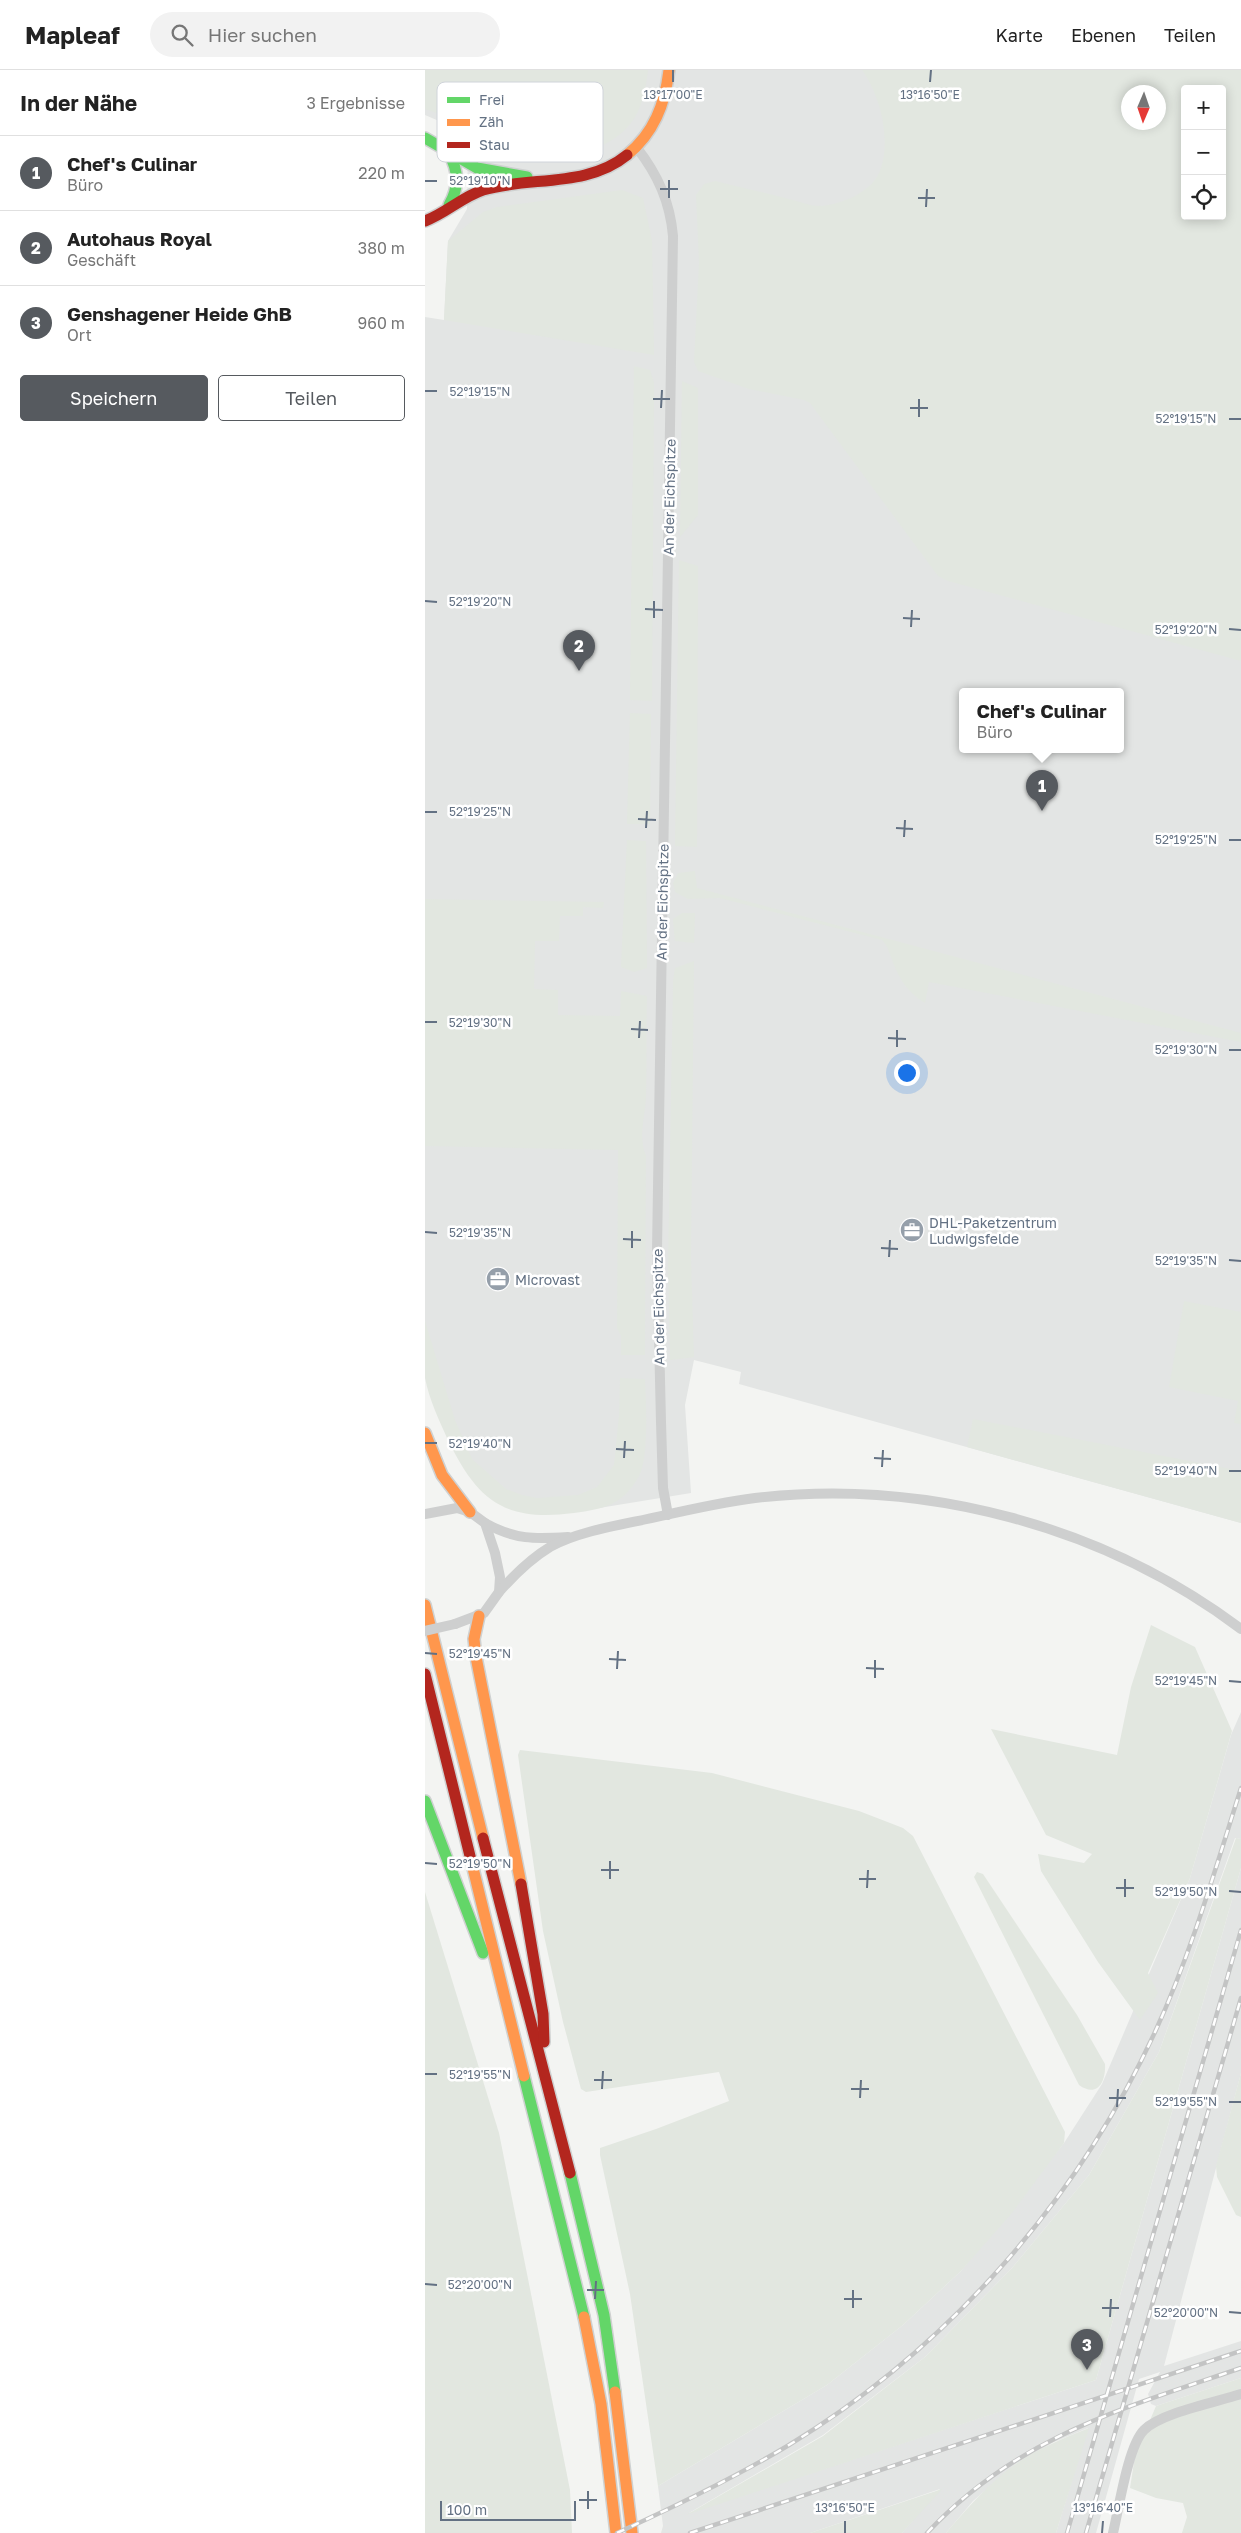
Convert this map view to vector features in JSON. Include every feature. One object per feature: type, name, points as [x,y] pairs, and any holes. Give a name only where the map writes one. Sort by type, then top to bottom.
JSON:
[{"type":"main road","points":[[425,221],[461,199],[481,191],[547,179],[581,176],[599,171],[619,161],[637,148],[655,124],[662,109],[669,70]]},
{"type":"main road","points":[[425,138],[437,145]]},
{"type":"main road","points":[[447,208],[455,195],[458,180],[453,162]]},
{"type":"main road","points":[[467,162],[477,168],[498,173],[547,179]]},
{"type":"main road","points":[[425,1432],[439,1473],[458,1500],[470,1512]]},
{"type":"main road","points":[[425,1605],[515,1964],[545,2070],[604,2316],[624,2456],[632,2533]]},
{"type":"main road","points":[[479,1616],[474,1639],[476,1657],[526,1908],[543,2014],[545,2070]]},
{"type":"main road","points":[[425,1674],[517,2042],[597,2380],[616,2533]]},
{"type":"main road","points":[[425,1801],[517,2042]]},
{"type":"street","name":"An der Eichspitze","points":[[637,148],[662,187],[669,206],[673,236],[657,1251],[662,1460],[668,1515]]},
{"type":"street","points":[[425,1631],[479,1616],[489,1607],[499,1592],[519,1570],[551,1547],[579,1536],[668,1515],[756,1498],[818,1494],[889,1496],[970,1508],[1032,1523],[1121,1557],[1178,1588],[1241,1629]]},
{"type":"street","points":[[428,1513],[457,1508],[470,1512],[485,1524],[503,1533],[525,1538],[579,1536]]},
{"type":"street","points":[[485,1524],[500,1577],[499,1592]]},
{"type":"street","points":[[1113,2533],[1130,2458],[1141,2433],[1153,2422],[1163,2418],[1241,2394]]},
{"type":"shaded area","points":[[425,70],[1241,70],[1241,1523],[739,1384],[741,1372],[694,1360],[685,1405],[691,1493],[593,1509],[494,1501],[425,1374],[425,317],[444,320],[448,241],[467,209],[468,162],[603,162],[603,82],[437,82],[437,120],[425,115]]},
{"type":"shaded area","points":[[425,70],[648,70],[644,94],[636,115],[623,131],[603,145],[603,82],[437,82],[437,114],[425,109]]},
{"type":"shaded area","points":[[862,70],[1241,70],[1241,661],[948,581],[938,576],[810,403],[804,400],[749,389],[698,371],[694,362],[699,262],[696,195],[704,184],[715,181],[819,206],[837,203],[856,196],[871,184],[877,176],[884,156],[885,144],[882,117],[874,92]]},
{"type":"shaded area","points":[[622,190],[643,198],[652,241],[654,355],[444,320],[448,241],[483,212],[497,207]]},
{"type":"shaded area","points":[[634,366],[650,370],[654,383],[652,701],[630,700]]},
{"type":"shaded area","points":[[682,381],[698,388],[698,515],[680,537]]},
{"type":"shaded area","points":[[679,560],[698,566],[697,847],[675,846]]},
{"type":"shaded area","points":[[630,713],[651,714],[650,824],[627,824]]},
{"type":"shaded area","points":[[627,840],[646,841],[647,968],[634,972],[621,967]]},
{"type":"shaded area","points":[[695,871],[697,888],[1241,1033],[1241,1042],[929,982],[925,1003],[905,985],[882,940],[720,898],[688,899],[675,892],[673,883],[678,873]]},
{"type":"shaded area","points":[[425,899],[604,902],[603,908],[583,907],[583,916],[560,916],[559,941],[535,941],[534,989],[558,990],[558,1015],[620,1016],[621,991],[647,996],[646,1098],[642,1134],[646,1156],[645,1355],[621,1355],[621,1336],[617,1328],[618,1150],[425,1146]]},
{"type":"shaded area","points":[[682,913],[695,913],[694,943],[675,941],[673,919]]},
{"type":"shaded area","points":[[694,961],[691,1258],[694,1357],[670,1360],[668,1263],[673,982],[675,968]]},
{"type":"shaded area","points":[[1184,1301],[1241,1312],[1241,1424],[1234,1423],[1238,1401],[1169,1387]]},
{"type":"shaded area","points":[[425,1321],[455,1420],[472,1459],[506,1489],[522,1495],[537,1498],[578,1495],[597,1487],[614,1465],[619,1415],[620,1378],[645,1379],[646,1444],[642,1468],[633,1486],[612,1504],[595,1510],[574,1513],[528,1514],[511,1510],[495,1502],[482,1491],[458,1459],[429,1394],[425,1378]]},
{"type":"shaded area","points":[[973,1419],[1241,1471],[1241,1523],[967,1447]]},
{"type":"shaded area","points":[[1151,1625],[1195,1647],[1232,1731],[1190,1878],[1148,1973],[1158,1993],[1140,2020],[1098,1962],[1041,1871],[1038,1854],[1084,1863],[1092,1854],[1046,1835],[991,1729],[1117,1755],[1131,1687]]},
{"type":"shaded area","points":[[1241,1712],[1241,1839],[1235,1838],[1159,2052],[1089,2175],[1012,2268],[925,2357],[823,2435],[689,2513],[1096,2380],[1241,1868],[1241,2073],[1164,2366],[1241,2341],[1241,2378],[1156,2406],[1151,2404],[1148,2394],[1160,2372],[1139,2379],[1096,2533],[1056,2533],[1088,2428],[1054,2442],[1017,2463],[973,2501],[946,2533],[902,2533],[940,2489],[810,2533],[661,2533],[663,2526],[658,2486],[827,2385],[903,2325],[961,2271],[1064,2143],[1102,2084],[1190,1878],[1231,1735]]},
{"type":"shaded area","points":[[520,1750],[712,1773],[859,1811],[903,1828],[913,1836],[1065,2132],[1064,2143],[1012,2213],[961,2271],[903,2325],[827,2385],[658,2486],[630,2294],[600,2148],[729,2101],[719,2072],[586,2092],[581,2089],[563,2022],[543,1931],[518,1755]]},
{"type":"shaded area","points":[[1236,1838],[1241,1839],[1241,1868],[1096,2380],[686,2515],[823,2436],[925,2357],[1012,2268],[1089,2175],[1159,2052]]},
{"type":"shaded area","points":[[977,1872],[983,1874],[1077,2015],[1105,2064],[1102,2082],[1095,2089],[1085,2089],[1079,2085],[974,1877]]},
{"type":"shaded area","points":[[425,1892],[499,2133],[570,2490],[572,2533],[425,2533]]},
{"type":"shaded area","points":[[1241,2073],[1241,2217],[1236,2215],[1217,2177],[1216,2166]]},
{"type":"shaded area","points":[[1241,2378],[1241,2533],[1182,2533],[1187,2517],[1183,2503],[1156,2498],[1130,2488],[1135,2456],[1156,2406]]},
{"type":"shaded area","points":[[1089,2428],[1056,2533],[946,2533],[988,2487],[1007,2470],[1043,2448]]},
{"type":"shaded area","points":[[942,2489],[902,2533],[810,2533]]},
{"type":"railway","points":[[617,2533],[747,2469],[789,2445],[847,2406],[902,2363],[954,2316],[1002,2266],[1047,2211],[1087,2154],[1123,2094],[1155,2032],[1191,1942],[1241,1788]]},
{"type":"railway","points":[[1067,2533],[1241,1930]]},
{"type":"railway","points":[[1086,2533],[1241,1998]]},
{"type":"railway","points":[[690,2533],[1241,2351]]},
{"type":"railway","points":[[927,2533],[961,2500],[997,2472],[1034,2449],[1113,2413],[1241,2368]]},
{"type":"traffic: fast","points":[[425,138],[437,145]]},
{"type":"traffic: fast","points":[[449,205],[456,186],[456,173],[453,162]]},
{"type":"traffic: fast","points":[[467,162],[477,168],[527,177]]},
{"type":"traffic: fast","points":[[425,1801],[483,1953]]},
{"type":"traffic: fast","points":[[524,2076],[584,2317]]},
{"type":"traffic: fast","points":[[570,2173],[604,2315],[615,2392]]},
{"type":"traffic: slow","points":[[627,155],[644,137],[657,117],[665,95],[669,70]]},
{"type":"traffic: slow","points":[[425,1433],[442,1475],[470,1512]]},
{"type":"traffic: slow","points":[[425,1605],[483,1838]]},
{"type":"traffic: slow","points":[[479,1616],[474,1639],[476,1657],[521,1884]]},
{"type":"traffic: slow","points":[[471,1860],[524,2076]]},
{"type":"traffic: slow","points":[[584,2317],[601,2404],[616,2533]]},
{"type":"traffic: slow","points":[[615,2392],[632,2533]]},
{"type":"traffic: jam","points":[[425,221],[483,190],[520,183],[576,177],[611,165],[627,155]]},
{"type":"traffic: jam","points":[[425,1674],[471,1860]]},
{"type":"traffic: jam","points":[[483,1838],[570,2173]]},
{"type":"traffic: jam","points":[[521,1884],[543,2014],[544,2042]]},
{"type":"place","name":"Autohaus Royal","points":[[579,671]]},
{"type":"place","name":"Chef's Culinar","points":[[1042,811]]},
{"type":"place","name":"DHL-Paketzentrum Ludwigsfelde","points":[[912,1230]]},
{"type":"place","name":"Microvast","points":[[498,1279]]},
{"type":"place","name":"Genshagener Heide GhB","points":[[1087,2370]]}]
